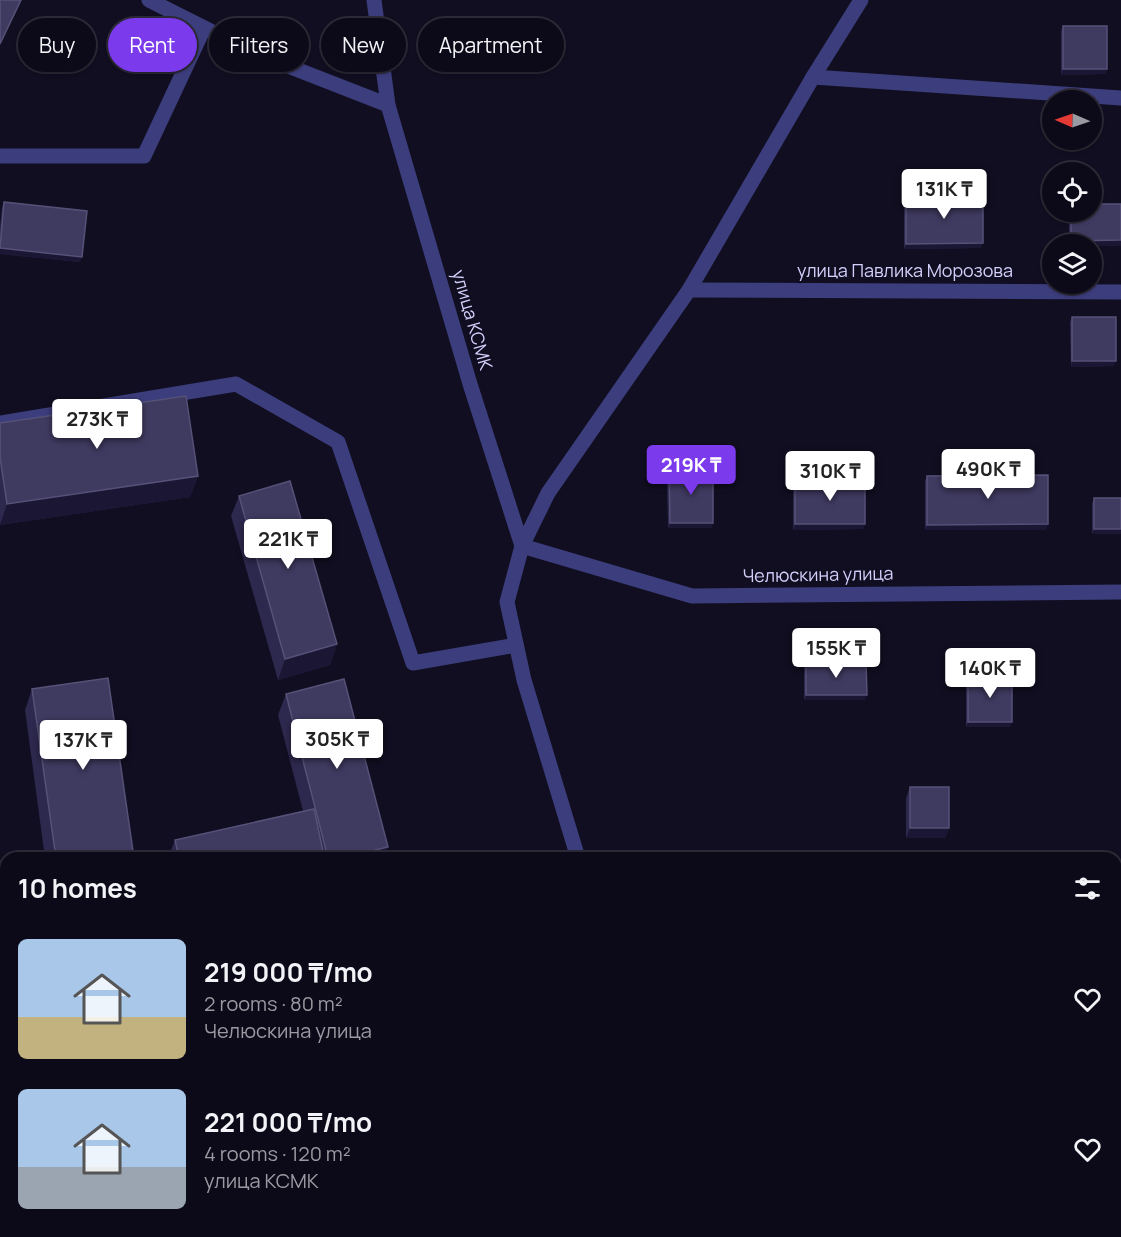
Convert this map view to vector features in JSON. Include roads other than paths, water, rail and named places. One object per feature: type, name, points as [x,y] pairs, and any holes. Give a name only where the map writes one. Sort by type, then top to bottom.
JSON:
[{"type":"street","points":[[149,0],[252,52],[388,105]]},
{"type":"street","name":"улица КСМК","points":[[374,0],[388,105],[470,384],[522,546]]},
{"type":"street","points":[[576,852],[524,680],[507,602],[522,546],[549,493],[689,290],[813,77],[861,0]]},
{"type":"street","points":[[0,156],[144,156],[204,28]]},
{"type":"street","points":[[813,77],[1121,98]]},
{"type":"street","name":"улица Павлика Морозова","points":[[689,290],[1121,292]]},
{"type":"street","points":[[0,423],[236,384],[338,442],[413,663],[516,645]]},
{"type":"street","name":"Челюскина улица","points":[[522,546],[692,596],[1121,592]]}]
